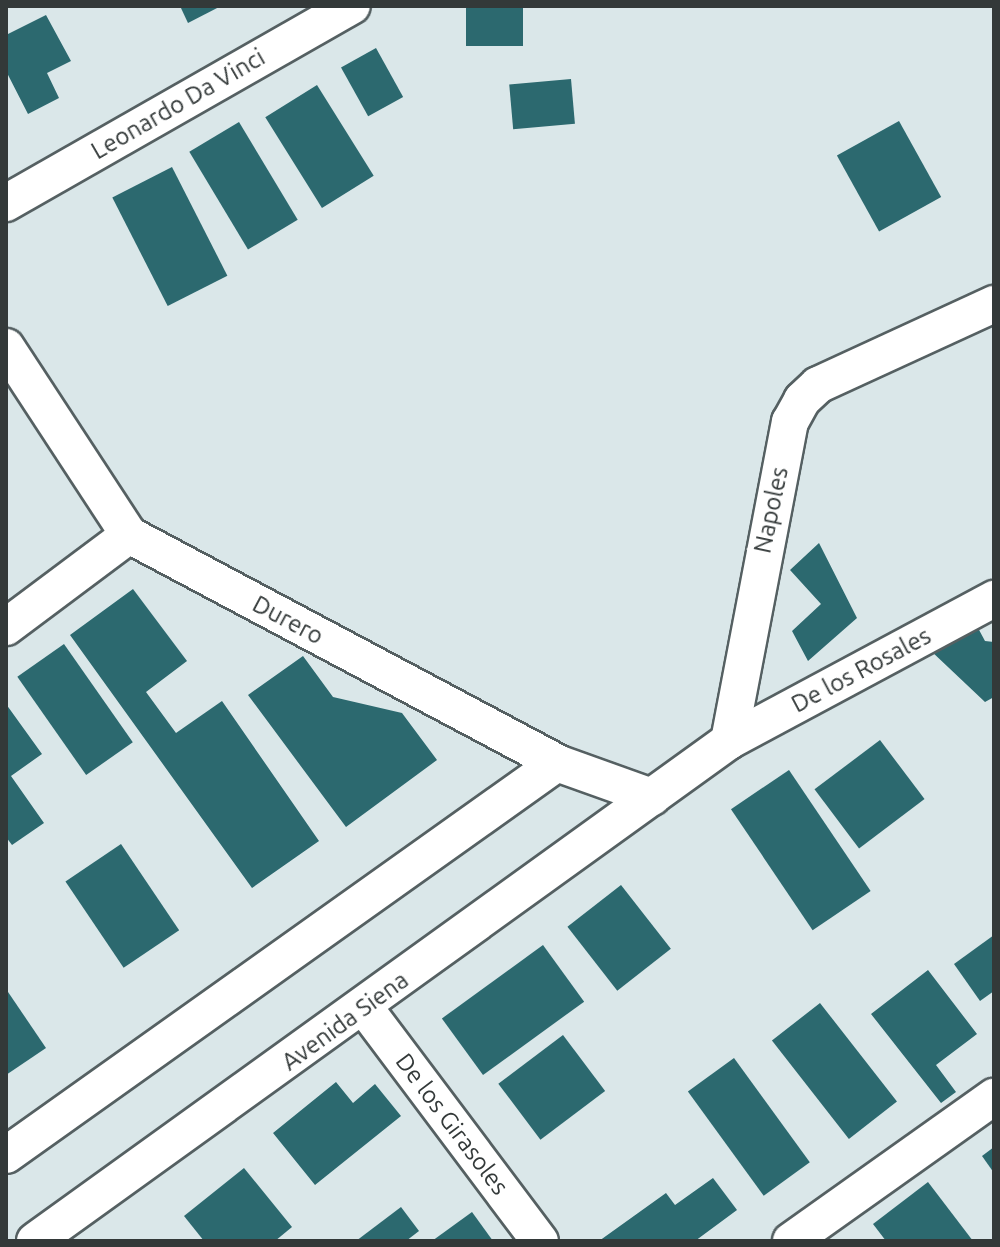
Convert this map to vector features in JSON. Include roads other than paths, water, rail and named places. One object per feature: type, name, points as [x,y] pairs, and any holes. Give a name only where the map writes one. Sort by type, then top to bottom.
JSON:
[{"type":"street","name":"Leonardo Da Vinci","points":[[6,203],[352,6]]},
{"type":"street","name":"Napoles","points":[[729,741],[787,437],[802,400],[818,385],[994,304]]},
{"type":"street","name":"Durero","points":[[6,347],[129,535],[557,763],[652,797]]},
{"type":"street","points":[[6,627],[129,535]]},
{"type":"street","name":"De los Rosales","points":[[729,741],[994,599]]},
{"type":"street","points":[[652,797],[729,741]]},
{"type":"street","points":[[6,1155],[557,763]]},
{"type":"street","name":"Avenida Siena","points":[[35,1241],[652,797]]},
{"type":"street","name":"De los Girasoles","points":[[364,1007],[540,1241]]},
{"type":"street","points":[[791,1241],[994,1097]]}]
